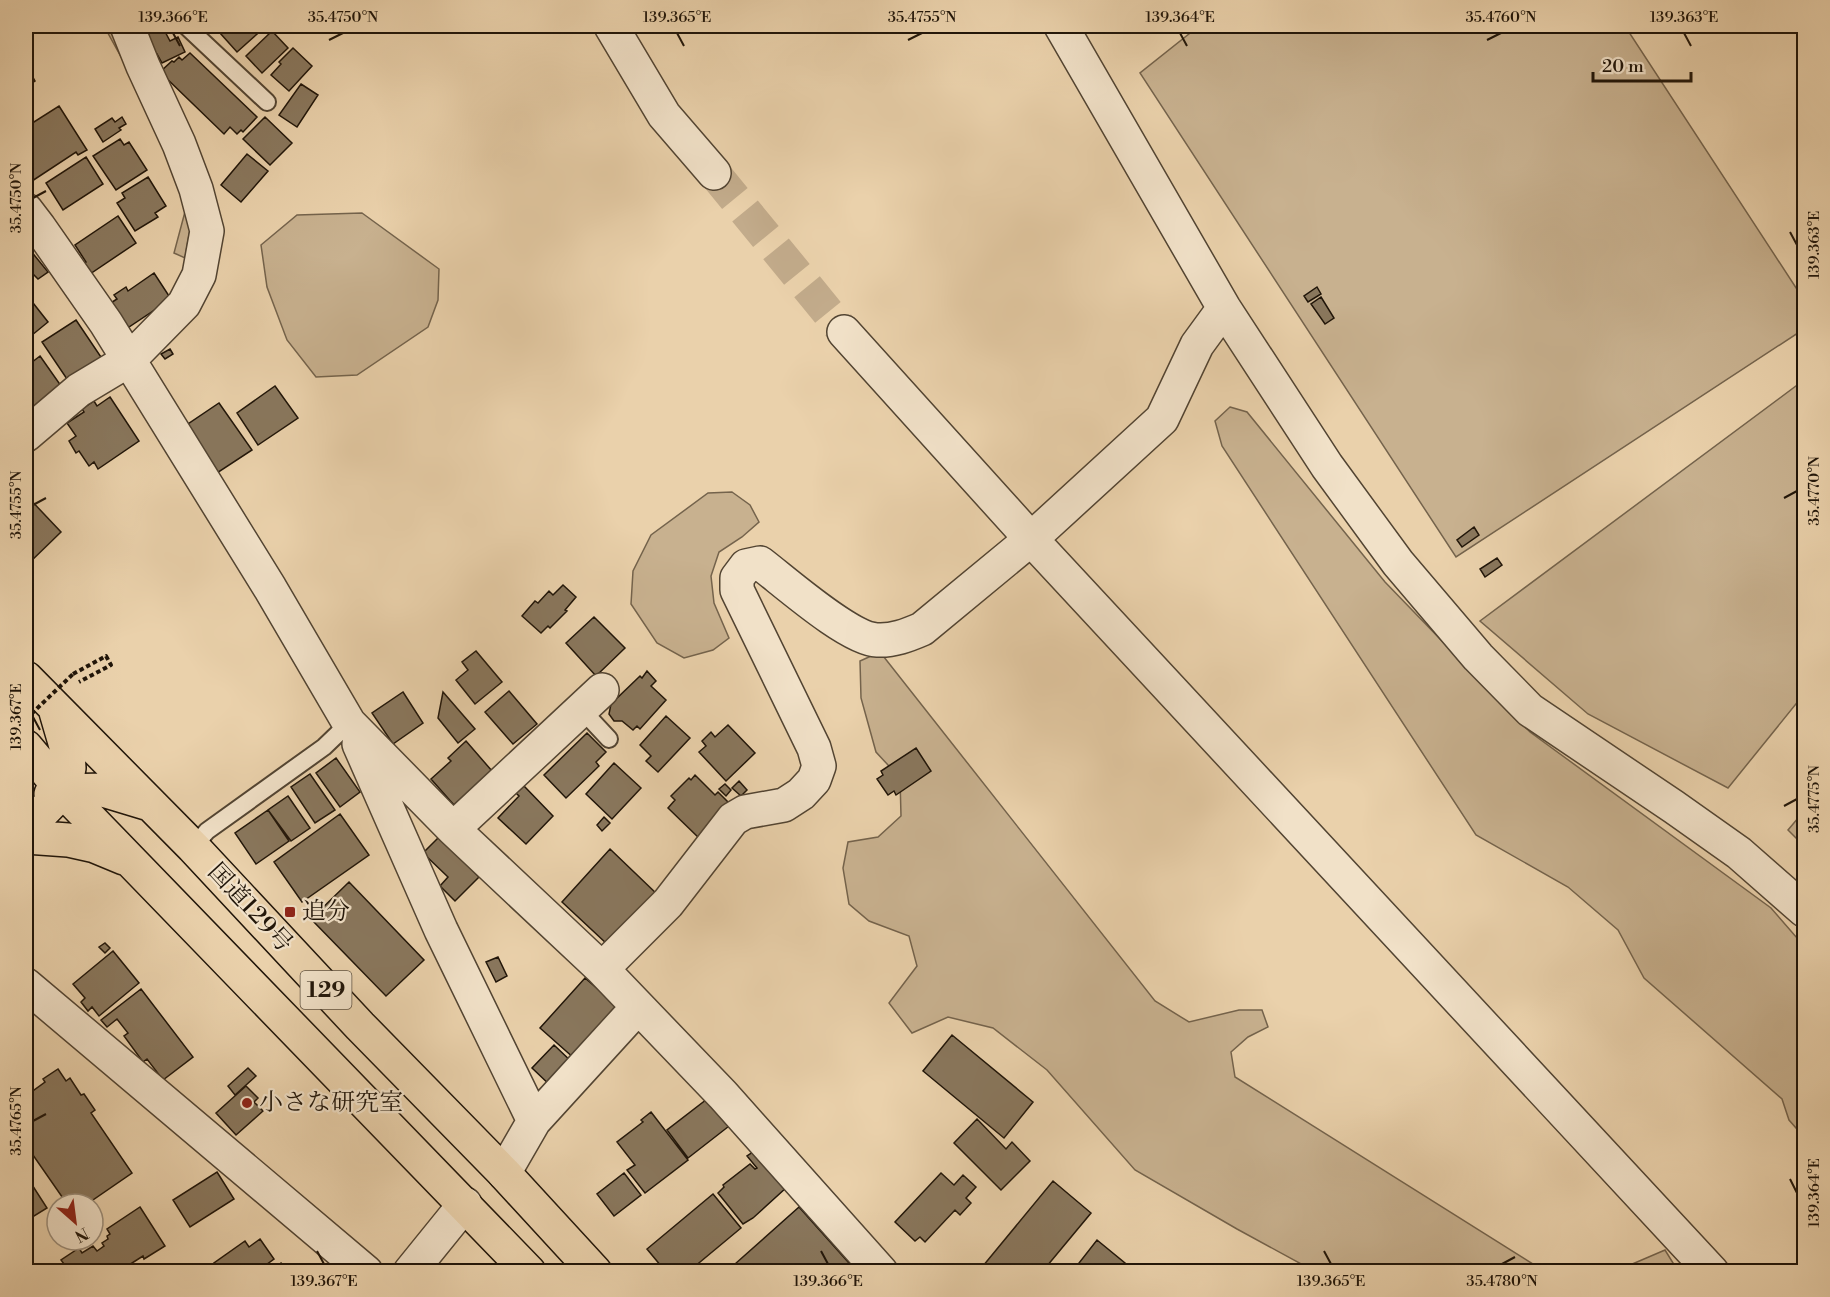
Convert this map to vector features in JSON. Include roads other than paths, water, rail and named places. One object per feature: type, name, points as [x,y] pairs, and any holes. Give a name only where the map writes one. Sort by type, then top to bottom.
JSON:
[{"type":"highway","name":"国道129号","points":[[26,678],[41,715],[150,805],[192,847],[360,1026],[504,1173],[595,1272]]},
{"type":"highway","points":[[26,829],[63,791],[69,768],[68,753],[41,715]]},
{"type":"highway","name":"129","points":[[26,747],[63,791],[529,1272]]},
{"type":"highway","points":[[26,801],[63,791],[103,790],[150,805]]},
{"type":"highway","points":[[26,837],[68,840],[95,846],[131,861]]},
{"type":"street","points":[[26,435],[78,390],[129,360],[184,304],[199,275],[207,231],[196,189],[179,144],[127,26]]},
{"type":"street","points":[[611,26],[664,115],[714,174]]},
{"type":"street","points":[[1062,26],[1224,308],[1327,466],[1398,563],[1478,657],[1530,710],[1739,853],[1804,910]]},
{"type":"street","points":[[26,210],[106,323],[270,588],[349,723],[441,930],[534,1121]]},
{"type":"street","points":[[602,969],[668,903],[733,819],[745,812],[784,805],[801,794],[814,780],[819,766],[814,748],[737,590],[737,578],[746,566],[760,563],[848,630],[876,640],[903,637],[922,629],[1030,539],[1162,419],[1197,345],[1224,308]]},
{"type":"street","points":[[844,332],[1030,539],[1712,1272]]},
{"type":"street","points":[[453,829],[591,700]]},
{"type":"street","points":[[349,723],[453,829],[602,969],[723,1095],[881,1272]]},
{"type":"street","points":[[26,985],[366,1272]]},
{"type":"street","points":[[504,1173],[534,1121],[638,1007]]},
{"type":"street","points":[[410,1272],[465,1204]]},
{"type":"lane","points":[[186,26],[267,102]]},
{"type":"lane","points":[[591,700],[609,739]]},
{"type":"lane","points":[[192,847],[207,831],[324,747],[349,723]]},
{"type":"tunnel","points":[[714,173],[844,332]]},
{"type":"place","name":"追分","points":[[290,912]]},
{"type":"place","name":"小さな研究室","points":[[247,1103]]}]
